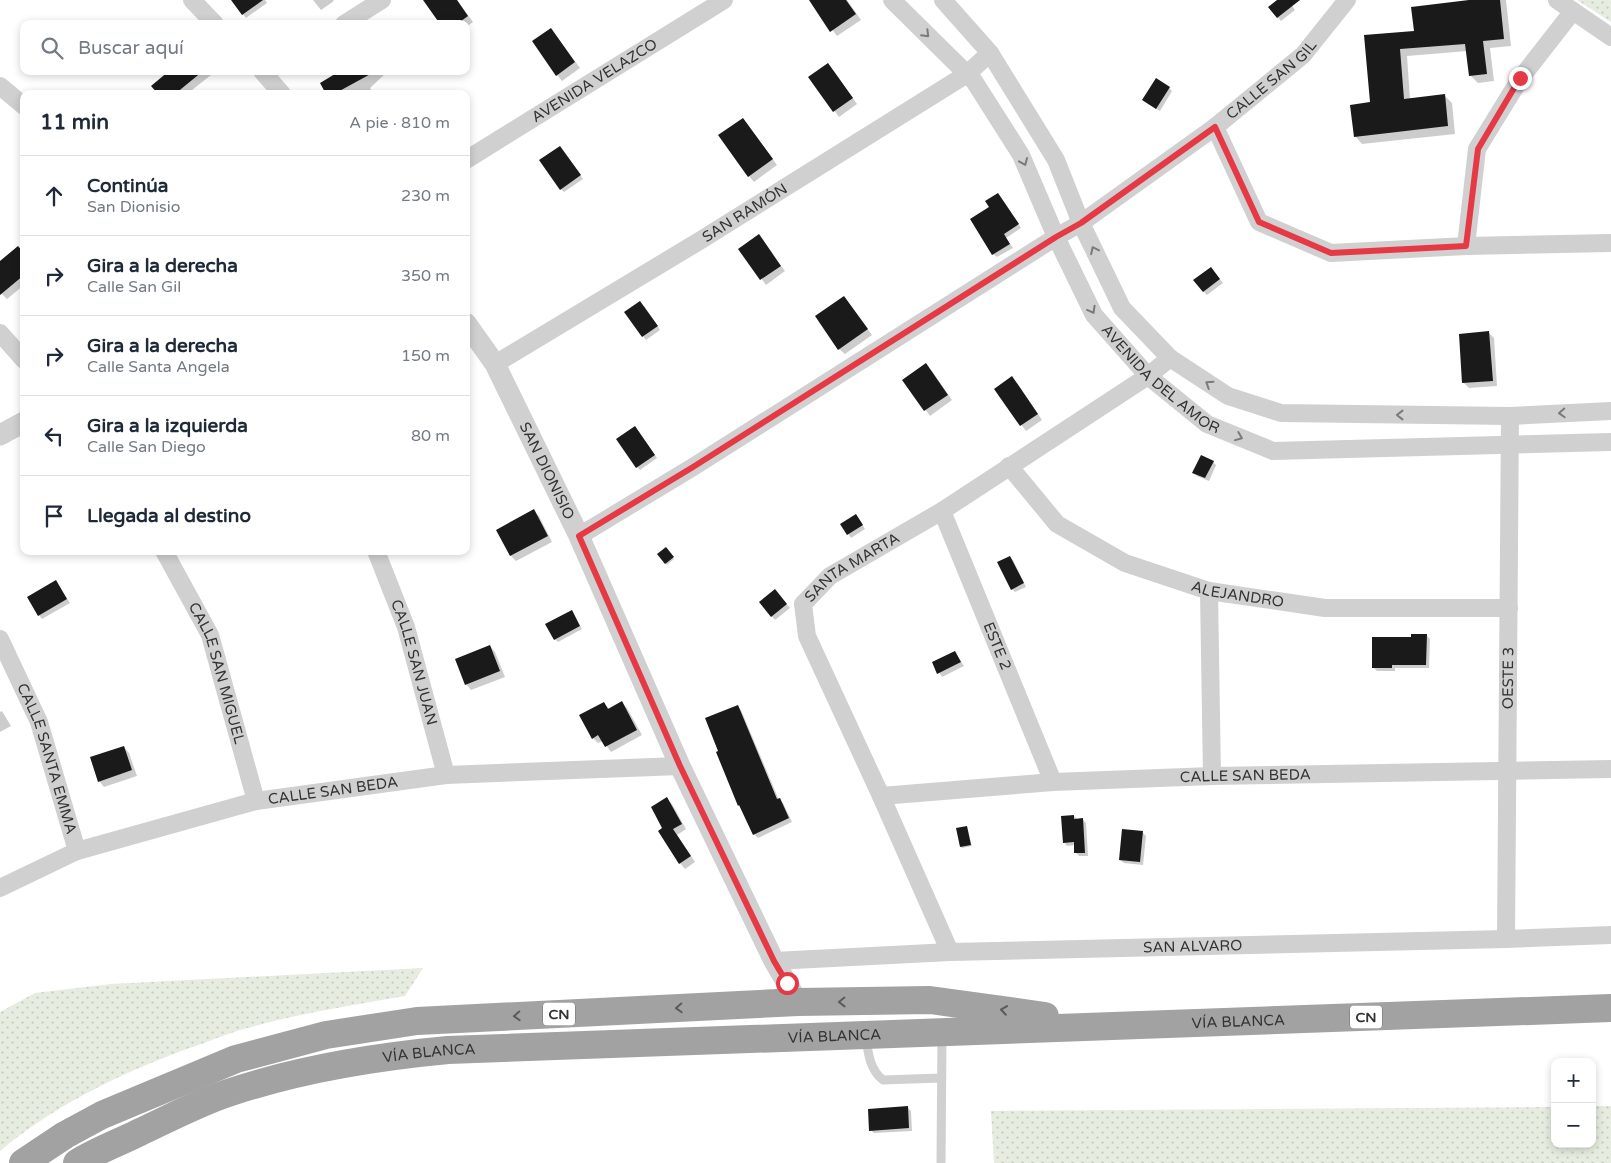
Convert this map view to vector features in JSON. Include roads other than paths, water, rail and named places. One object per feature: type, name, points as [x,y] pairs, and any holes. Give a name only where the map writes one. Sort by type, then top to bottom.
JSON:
[{"type":"highway","name":"CN","points":[[23,1163],[66,1135],[102,1115],[236,1059],[326,1035],[417,1021],[798,1002],[930,1000],[1121,1026]]},
{"type":"highway","name":"VÍA BLANCA","points":[[77,1163],[171,1117],[227,1093],[322,1068],[387,1056],[448,1050],[1611,1008]]},
{"type":"street","points":[[192,0],[211,20]]},
{"type":"street","points":[[350,20],[382,0]]},
{"type":"street","name":"AVENIDA VELAZCO","points":[[470,158],[724,0]]},
{"type":"street","name":"AVENIDA DEL AMOR","points":[[892,0],[974,81],[1021,155],[1056,237],[1094,315],[1148,376],[1207,424],[1274,451],[1611,442]]},
{"type":"street","name":"AVENIDA DEL AMOR","points":[[942,0],[990,53],[1056,160],[1081,223],[1122,308],[1170,358],[1228,396],[1281,414],[1510,416],[1611,411]]},
{"type":"street","name":"CALLE SAN GIL","points":[[579,536],[693,467],[1081,223],[1215,127],[1303,55],[1347,0]]},
{"type":"street","points":[[1557,0],[1611,37]]},
{"type":"street","points":[[1466,246],[1478,149],[1520,78],[1573,11]]},
{"type":"street","name":"SAN RAMÓN","points":[[495,364],[709,235],[967,74],[990,53]]},
{"type":"street","points":[[266,75],[279,90]]},
{"type":"street","points":[[0,86],[20,103]]},
{"type":"street","points":[[1215,127],[1259,222],[1331,253],[1466,246],[1611,244]]},
{"type":"street","name":"SAN DIONISIO","points":[[470,329],[495,364],[579,536],[680,766],[774,961],[798,1002]]},
{"type":"street","points":[[0,333],[20,356]]},
{"type":"street","name":"SANTA MARTA","points":[[950,952],[807,636],[803,604],[830,576],[942,511],[1148,376],[1170,358]]},
{"type":"street","name":"OESTE 3","points":[[1506,939],[1510,416]]},
{"type":"street","points":[[0,435],[20,424]]},
{"type":"street","name":"ALEJANDRO","points":[[1009,466],[1057,524],[1125,563],[1209,591],[1325,608],[1509,608]]},
{"type":"street","name":"ESTE 2","points":[[942,511],[1053,782]]},
{"type":"street","name":"CALLE SAN MIGUEL","points":[[166,555],[210,635],[256,801]]},
{"type":"street","name":"CALLE SAN JUAN","points":[[378,555],[406,627],[446,775]]},
{"type":"street","points":[[1209,591],[1212,776]]},
{"type":"street","name":"CALLE SANTA EMMA","points":[[0,639],[40,722],[77,851]]},
{"type":"street","name":"CALLE SAN BEDA","points":[[0,888],[77,851],[256,801],[446,775],[680,766]]},
{"type":"street","name":"CALLE SAN BEDA","points":[[881,796],[1053,782],[1212,776],[1611,769]]},
{"type":"street","name":"SAN ALVARO","points":[[774,961],[950,952],[1611,935]]},
{"type":"lane","points":[[941,1163],[942,1033]]},
{"type":"lane","points":[[866,1035],[868,1054],[873,1068],[876,1075],[883,1080],[941,1078]]}]
